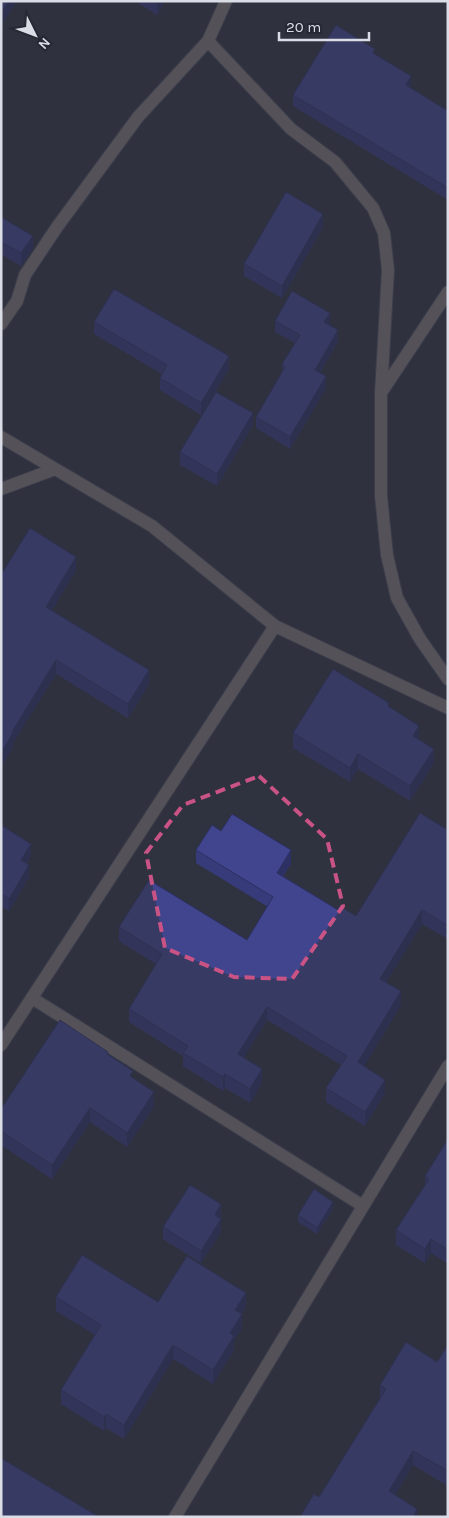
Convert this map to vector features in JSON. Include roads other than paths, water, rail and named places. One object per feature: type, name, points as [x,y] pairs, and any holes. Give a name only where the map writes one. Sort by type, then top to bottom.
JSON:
[{"type":"street","points":[[1,324],[17,301],[25,275],[57,226],[138,117],[208,41],[226,1]]},
{"type":"street","points":[[208,41],[291,129],[335,162],[373,208],[384,233],[388,270],[381,393],[381,496],[387,556],[397,598],[420,638],[448,679]]},
{"type":"street","points":[[381,393],[448,292]]},
{"type":"street","points":[[1,437],[152,526],[275,626],[448,708]]},
{"type":"street","points":[[1,489],[55,469]]},
{"type":"street","points":[[1,1045],[275,626]]},
{"type":"street","points":[[32,998],[363,1206]]},
{"type":"street","points":[[175,1517],[448,1066]]}]
